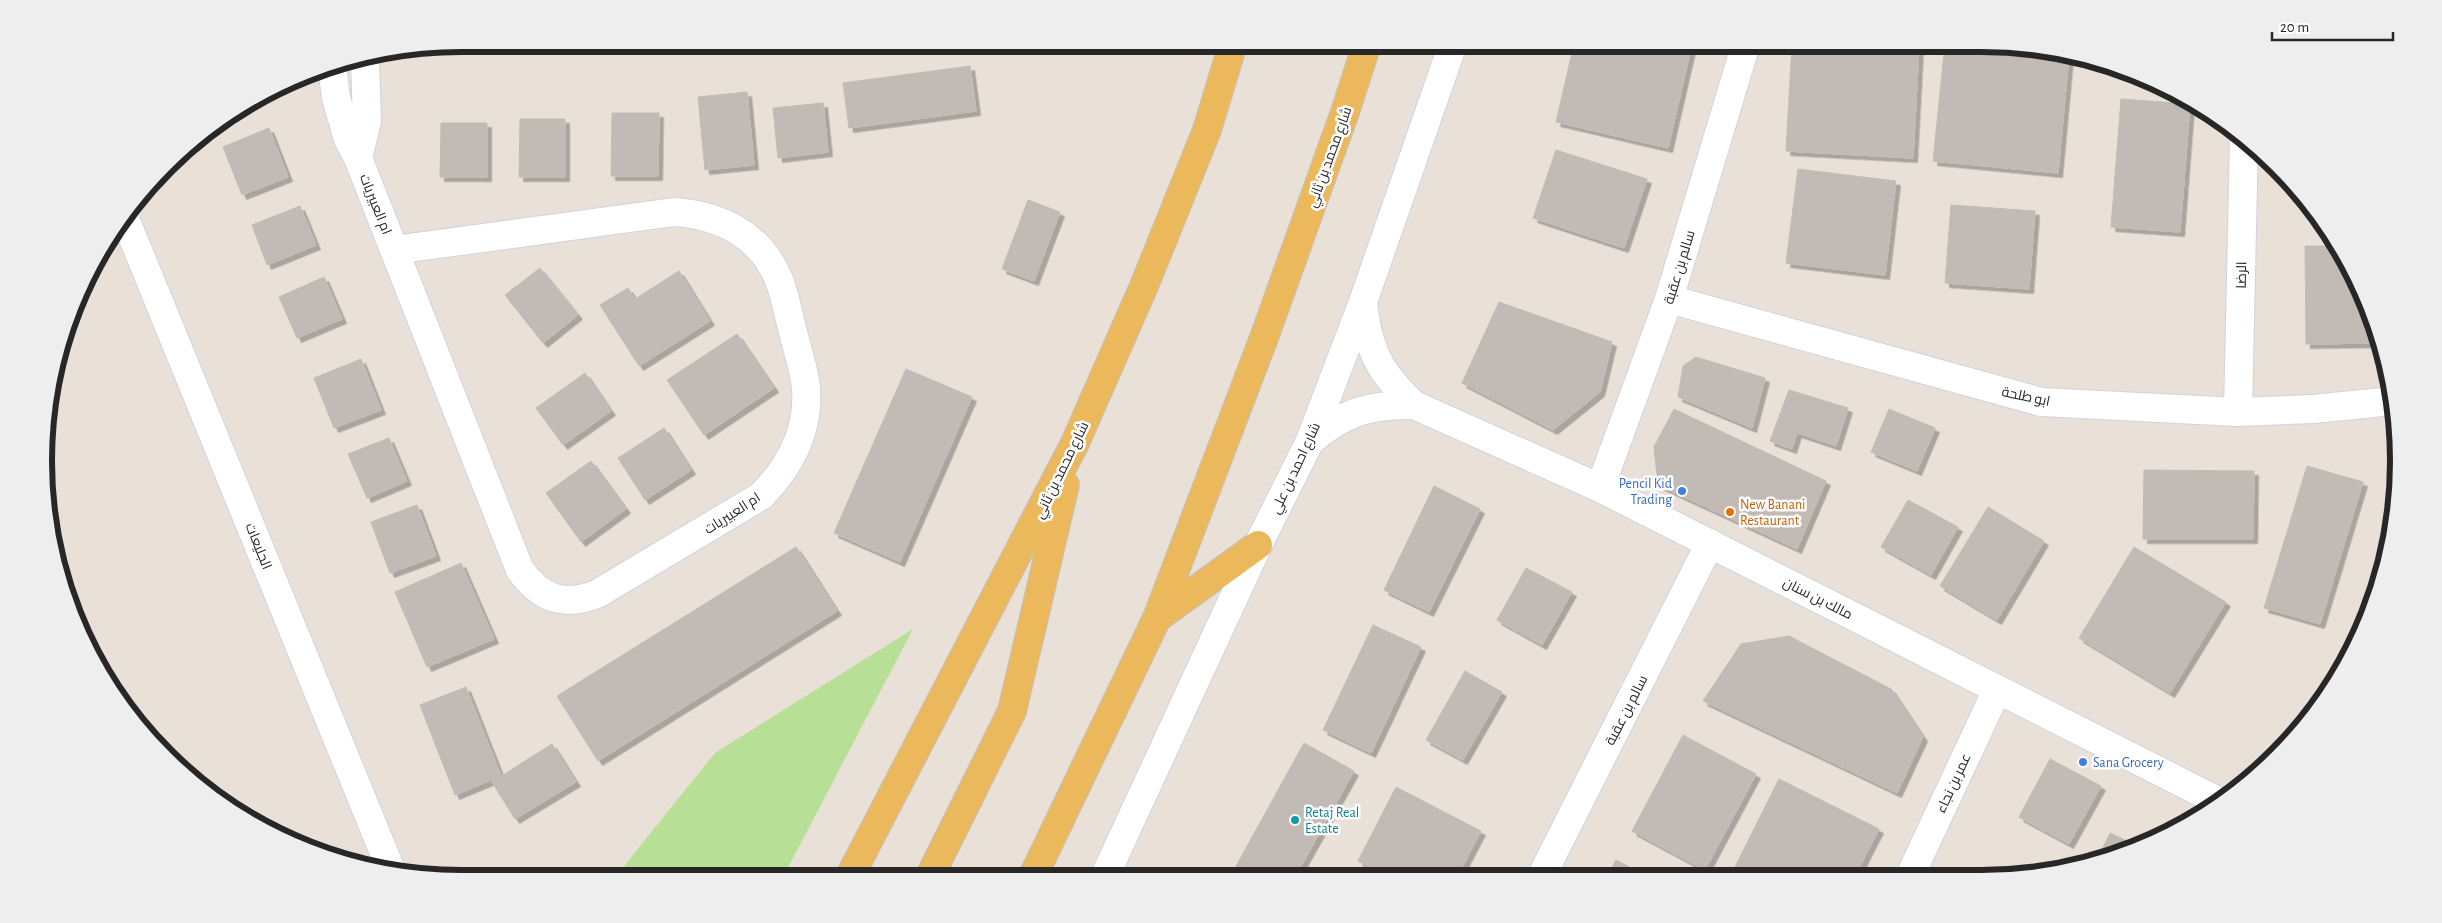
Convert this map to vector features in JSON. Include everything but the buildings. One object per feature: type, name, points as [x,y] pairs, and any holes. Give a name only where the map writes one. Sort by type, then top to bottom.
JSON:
[{"type":"main road","name":"شارع محمد بن ثاني","points":[[853,870],[1075,443],[1144,286],[1208,130],[1231,52]]},
{"type":"main road","name":"شارع محمد بن ثاني","points":[[1036,870],[1157,618],[1265,335],[1346,112],[1365,52]]},
{"type":"main road","points":[[933,870],[1012,711],[1075,443]]},
{"type":"main road","points":[[1157,618],[1258,546]]},
{"type":"street","name":"شارع احمد بن علي","points":[[1108,870],[1258,546],[1310,441],[1363,302],[1450,52]]},
{"type":"street","name":"سالم بن عقبة","points":[[1600,488],[1670,299],[1744,52]]},
{"type":"street","points":[[358,158],[367,121],[365,64]]},
{"type":"street","name":"ام العبيريات","points":[[333,73],[341,119],[520,570],[529,583],[540,592],[568,601],[583,599],[597,594],[761,496],[779,478],[793,456],[802,431],[806,406],[805,380],[779,281],[769,261],[738,230],[718,220],[696,214],[674,212],[394,250]]},
{"type":"street","name":"الرضا","points":[[2238,412],[2244,149]]},
{"type":"street","name":"الجليعات","points":[[128,225],[389,864]]},
{"type":"street","name":"ابو طلحة","points":[[1670,299],[2041,402],[2238,412],[2313,409],[2385,402]]},
{"type":"street","name":"مالك بن سنان","points":[[1363,302],[1366,332],[1376,359],[1393,385],[1414,405],[1600,488],[2213,798]]},
{"type":"street","name":"مالك بن سنان","points":[[1310,441],[1332,423],[1358,410],[1386,404],[1414,405]]},
{"type":"street","name":"سالم بن عقبة","points":[[1545,870],[1710,543]]},
{"type":"street","name":"عمر بن نجاء","points":[[1913,870],[1996,690]]},
{"type":"green space","points":[[913,629],[787,870],[622,870],[715,753]]},
{"type":"place","name":"Pencil Kid Trading","points":[[1682,491]]},
{"type":"place","name":"New Banani Restaurant","points":[[1730,512]]},
{"type":"place","name":"Sana Grocery","points":[[2083,762]]},
{"type":"place","name":"Retaj Real Estate","points":[[1295,820]]}]
